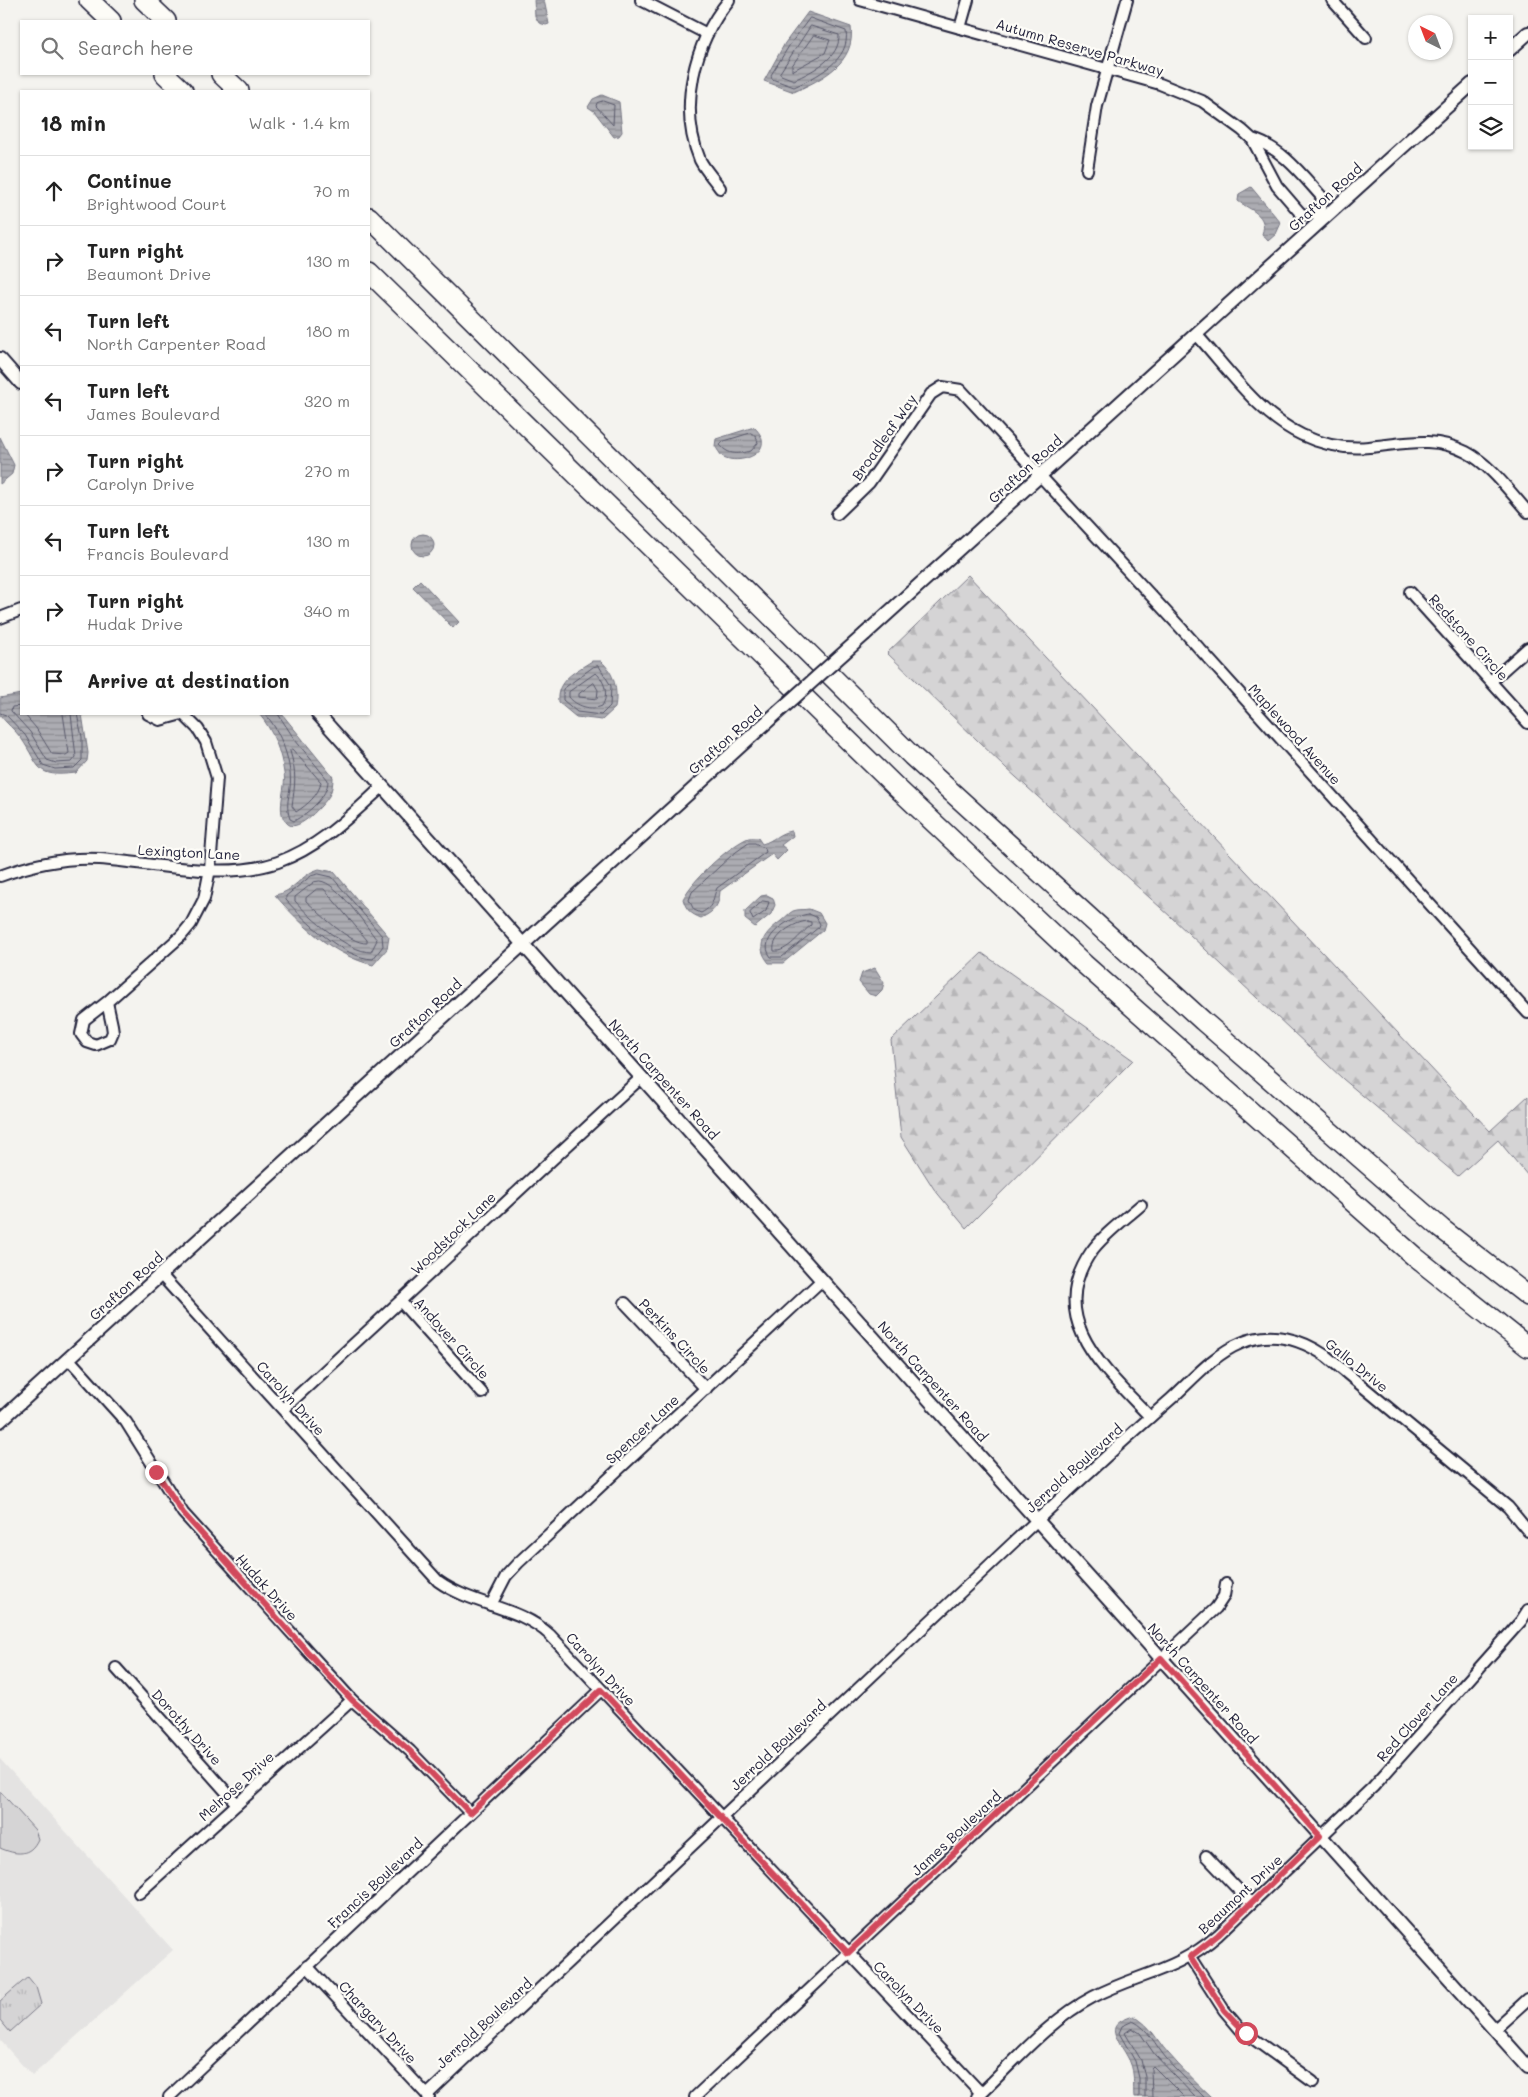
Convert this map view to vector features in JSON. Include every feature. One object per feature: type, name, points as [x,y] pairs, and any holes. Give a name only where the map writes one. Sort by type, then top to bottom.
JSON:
[{"type":"highway","points":[[89,0],[110,20]]},
{"type":"highway","points":[[144,0],[165,20]]},
{"type":"highway","points":[[166,75],[182,90]]},
{"type":"highway","points":[[222,75],[238,90]]},
{"type":"highway","points":[[370,218],[912,756],[1203,1021],[1442,1228],[1528,1296]]},
{"type":"highway","points":[[370,273],[895,786],[1084,964],[1415,1257],[1528,1347]]},
{"type":"street","points":[[641,0],[707,34]]},
{"type":"street","points":[[720,188],[701,161],[694,140],[691,114],[692,82],[698,54],[707,34],[729,0]]},
{"type":"street","name":"Autumn Reserve Parkway","points":[[860,0],[1165,85],[1194,97],[1226,117],[1252,139],[1275,182],[1302,215],[1321,216],[1322,198],[1305,178],[1274,150],[1262,142],[1252,139]]},
{"type":"street","points":[[960,28],[968,0]]},
{"type":"street","points":[[1087,170],[1094,125],[1126,0]]},
{"type":"street","points":[[1332,0],[1366,38]]},
{"type":"street","points":[[1513,46],[1528,33]]},
{"type":"street","name":"Grafton Road","points":[[0,1421],[758,730],[1196,334],[1321,216],[1468,87]]},
{"type":"street","points":[[1196,334],[1263,408],[1302,436],[1320,442],[1352,448],[1422,441],[1452,446],[1466,452],[1485,465],[1528,512]]},
{"type":"street","points":[[0,359],[20,382]]},
{"type":"street","name":"Broadleaf Way","points":[[837,514],[866,487],[928,398],[942,387],[957,388],[965,392],[1041,474]]},
{"type":"street","name":"Maplewood Avenue","points":[[1041,474],[1528,1013]]},
{"type":"street","name":"Redstone Circle","points":[[1410,592],[1528,723]]},
{"type":"street","points":[[0,618],[20,610]]},
{"type":"street","points":[[1491,681],[1528,648]]},
{"type":"street","points":[[150,715],[160,720],[179,715]]},
{"type":"street","points":[[107,1002],[191,924],[204,898],[210,869],[218,787],[216,770],[206,742],[198,729],[184,715]]},
{"type":"street","name":"North Carpenter Road","points":[[319,715],[822,1280],[1528,2067]]},
{"type":"street","name":"Lexington Lane","points":[[0,876],[35,864],[75,859],[99,859],[236,870],[270,865],[297,854],[329,834],[382,787]]},
{"type":"street","name":"Woodstock Lane","points":[[283,1409],[401,1302],[642,1077]]},
{"type":"street","points":[[1141,1205],[1092,1252],[1079,1276],[1075,1303],[1079,1329],[1093,1355],[1150,1417]]},
{"type":"street","name":"Carolyn Drive","points":[[161,1275],[438,1581],[460,1595],[518,1615],[541,1626],[979,2095]]},
{"type":"street","name":"Spencer Lane","points":[[491,1605],[506,1576],[518,1563],[822,1280]]},
{"type":"street","name":"Andover Circle","points":[[401,1302],[482,1393]]},
{"type":"street","name":"Perkins Circle","points":[[625,1303],[706,1389]]},
{"type":"street","name":"Gallo Drive","points":[[1150,1417],[1231,1348],[1265,1337],[1295,1340],[1311,1346],[1326,1356],[1508,1507],[1528,1531]]},
{"type":"street","name":"Hudak Drive","points":[[69,1359],[126,1422],[183,1513],[352,1700],[410,1751],[470,1813]]},
{"type":"street","name":"Jerrold Boulevard","points":[[428,2096],[721,1818],[1150,1417]]},
{"type":"street","name":"James Boulevard","points":[[695,2097],[1216,1608],[1224,1596],[1226,1584]]},
{"type":"street","name":"Red Clover Lane","points":[[1320,1836],[1373,1787],[1528,1610]]},
{"type":"street","name":"Dorothy Drive","points":[[116,1668],[237,1804]]},
{"type":"street","name":"Francis Boulevard","points":[[169,2097],[601,1690]]},
{"type":"street","name":"Melrose Drive","points":[[140,1893],[352,1700]]},
{"type":"street","name":"Beaumont Drive","points":[[979,2095],[1056,2022],[1073,2009],[1112,1989],[1156,1973],[1190,1957],[1206,1945],[1320,1836]]},
{"type":"street","points":[[1206,1856],[1252,1903]]},
{"type":"street","points":[[1190,1957],[1224,2010],[1240,2029],[1313,2082]]},
{"type":"street","name":"Chargary Drive","points":[[307,1966],[428,2096]]},
{"type":"street","points":[[1494,2030],[1528,2000]]},
{"type":"shaded area","points":[[0,1759],[173,1950],[32,2076],[0,2040]]},
{"type":"green space","points":[[968,575],[1490,1131],[1528,1096],[1528,1176],[1498,1140],[1458,1176],[1343,1079],[1171,917],[1006,768],[887,653]]},
{"type":"green space","points":[[982,953],[1133,1060],[966,1228],[934,1189],[901,1137],[891,1040]]},
{"type":"green space","points":[[0,1791],[35,1830],[38,1839],[35,1845],[27,1852],[17,1853],[0,1848]]},
{"type":"green space","points":[[28,1977],[36,1987],[41,2004],[10,2032],[0,2020],[0,2001]]},
{"type":"water","points":[[534,0],[544,0],[549,24],[539,23],[535,16]]},
{"type":"water","points":[[808,12],[851,27],[851,40],[843,60],[826,75],[794,92],[764,81],[785,43]]},
{"type":"water","points":[[602,95],[619,102],[622,132],[619,136],[614,137],[594,111],[588,107],[593,99]]},
{"type":"water","points":[[1251,187],[1281,223],[1276,234],[1268,241],[1262,234],[1263,222],[1261,218],[1253,210],[1238,201],[1239,194]]},
{"type":"water","points":[[754,427],[761,436],[762,444],[760,450],[754,455],[737,460],[729,459],[722,456],[715,446],[716,439]]},
{"type":"water","points":[[0,437],[14,465],[12,474],[0,484]]},
{"type":"water","points":[[419,534],[427,534],[434,541],[434,549],[427,556],[419,556],[412,549],[412,541]]},
{"type":"water","points":[[420,580],[459,622],[453,628],[413,587]]},
{"type":"water","points":[[592,661],[601,661],[606,666],[610,671],[616,689],[615,708],[602,720],[576,717],[558,702],[558,694],[563,682]]},
{"type":"water","points":[[20,694],[20,715],[82,715],[88,753],[87,761],[76,773],[52,774],[45,772],[36,763],[21,738],[0,715],[0,698]]},
{"type":"water","points":[[260,715],[283,715],[333,777],[333,785],[329,796],[316,811],[298,825],[292,826],[288,824],[282,814],[283,765],[272,734]]},
{"type":"water","points":[[792,831],[793,836],[781,845],[787,850],[777,860],[772,854],[720,891],[719,901],[710,913],[701,918],[687,909],[683,899],[688,891],[711,865],[729,850],[747,838],[758,838],[762,844]]},
{"type":"water","points":[[319,869],[334,872],[389,937],[387,949],[373,965],[345,954],[319,938],[296,918],[275,895],[287,891],[307,874]]},
{"type":"water","points":[[767,895],[773,898],[775,905],[771,914],[755,927],[745,919],[745,911],[761,896]]},
{"type":"water","points":[[809,909],[819,913],[825,923],[823,930],[783,963],[769,963],[762,951],[763,940],[766,935],[792,912]]},
{"type":"water","points":[[875,968],[884,983],[882,990],[876,996],[869,994],[859,982],[862,973]]},
{"type":"water","points":[[1134,2016],[1149,2029],[1173,2059],[1211,2097],[1134,2097],[1132,2066],[1115,2035],[1115,2029],[1117,2024]]},
{"type":"route","points":[[156,1472],[183,1513],[322,1668],[352,1700],[410,1751],[470,1813],[601,1690],[848,1953],[1161,1658],[1320,1836],[1218,1935],[1190,1957],[1224,2010],[1240,2029],[1246,2033]]}]
